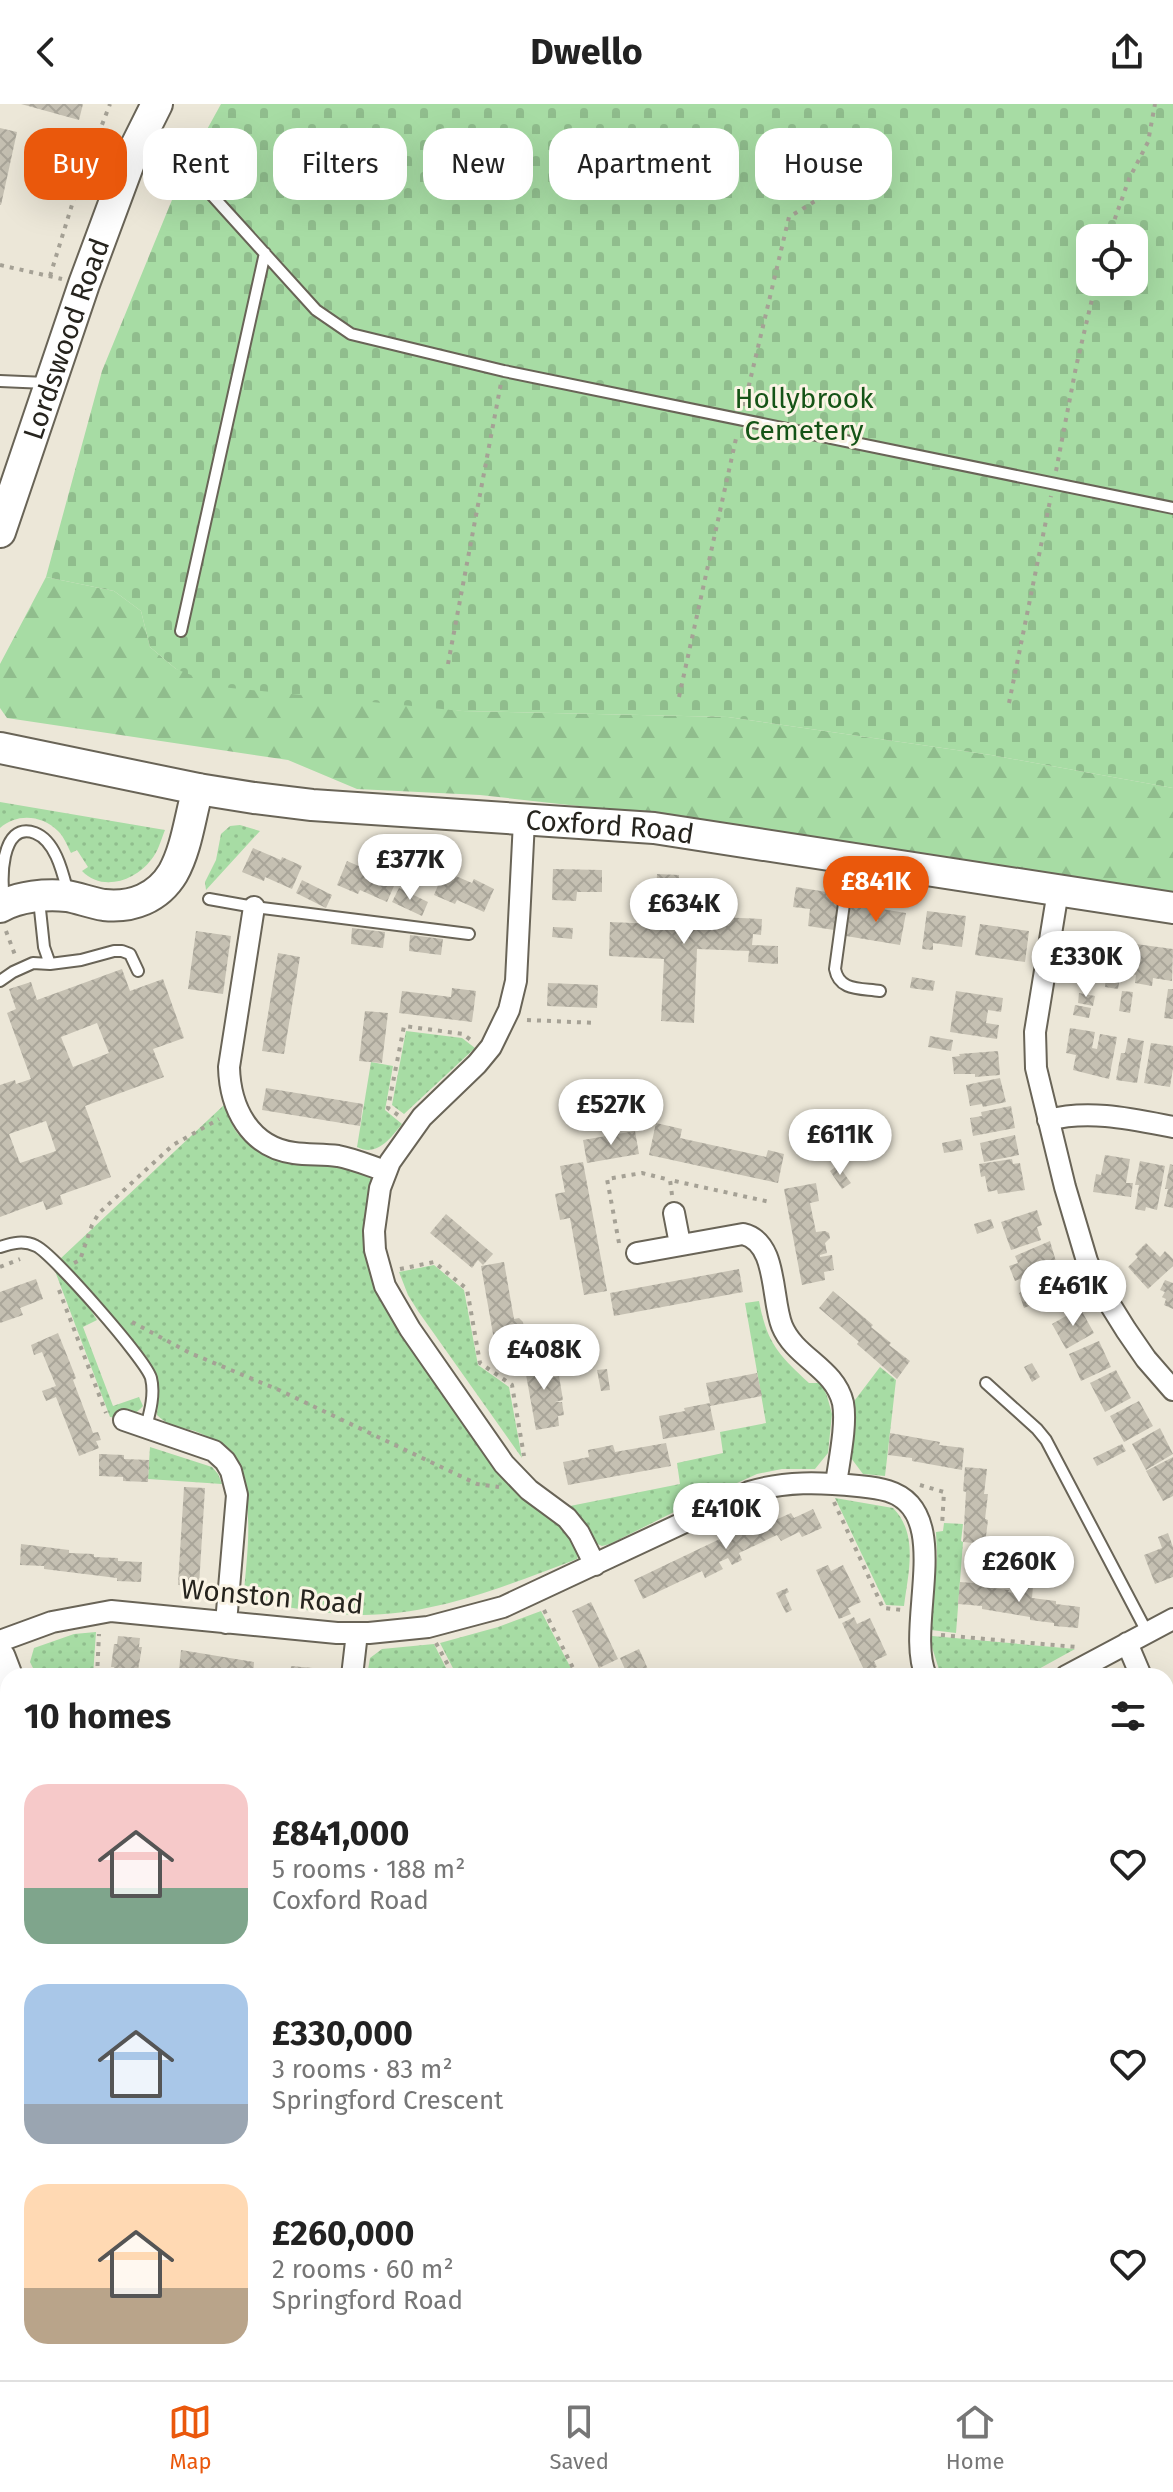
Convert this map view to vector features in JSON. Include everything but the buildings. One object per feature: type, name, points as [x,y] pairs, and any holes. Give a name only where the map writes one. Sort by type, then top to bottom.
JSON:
[{"type":"street","name":"Lordswood Road","points":[[0,532],[84,284],[133,152],[157,104]]},
{"type":"street","name":"Coxford Road","points":[[8,756],[47,758],[198,789],[312,805],[654,828],[1173,908]]},
{"type":"street","points":[[3,905],[39,896],[69,896],[101,904],[133,904],[147,898],[160,889],[179,860],[198,789]]},
{"type":"street","points":[[524,821],[516,981],[505,1019],[486,1053],[414,1127],[386,1171],[380,1188],[374,1231],[375,1250],[391,1298],[504,1464],[567,1518],[579,1533],[595,1565]]},
{"type":"street","points":[[1058,891],[1034,1051],[1048,1120],[1078,1232],[1096,1282],[1146,1359],[1173,1390]]},
{"type":"street","points":[[254,907],[229,1067],[237,1112],[257,1137],[280,1150],[337,1156],[386,1171]]},
{"type":"street","points":[[1048,1120],[1092,1114],[1173,1127]]},
{"type":"street","points":[[674,1213],[680,1244]]},
{"type":"street","points":[[637,1253],[743,1234],[751,1236],[765,1250],[782,1327],[797,1349],[834,1382],[839,1392],[844,1416],[830,1483]]},
{"type":"street","points":[[124,1420],[214,1451],[231,1471],[237,1495],[226,1623]]},
{"type":"street","name":"Wonston Road","points":[[0,1641],[52,1622],[101,1612],[357,1633],[428,1627],[503,1607],[749,1492],[793,1482],[830,1483],[888,1491],[909,1504],[917,1515],[922,1527],[925,1554],[919,1633],[924,1668]]},
{"type":"street","points":[[1081,1668],[1173,1619]]},
{"type":"street","points":[[353,1668],[357,1633]]},
{"type":"street","points":[[1127,1643],[1138,1668]]},
{"type":"lane","points":[[133,152],[183,173],[210,193],[316,310],[351,334],[504,371],[1173,508]]},
{"type":"lane","points":[[181,631],[265,253]]},
{"type":"lane","points":[[0,381],[50,383]]},
{"type":"lane","points":[[3,905],[1,872],[7,850],[12,840],[25,832],[33,832],[44,839],[53,852],[69,896]]},
{"type":"lane","points":[[850,858],[835,969],[837,979],[844,986],[880,991]]},
{"type":"lane","points":[[39,896],[44,947],[50,964]]},
{"type":"lane","points":[[209,899],[469,934]]},
{"type":"lane","points":[[0,981],[33,963],[90,959],[122,951],[130,954],[138,971]]},
{"type":"lane","points":[[0,1247],[26,1242],[38,1246],[63,1269],[146,1366],[152,1390],[146,1427]]},
{"type":"lane","points":[[986,1383],[1046,1440],[1147,1632]]},
{"type":"path","points":[[50,276],[75,195],[110,104]]},
{"type":"path","points":[[1113,224],[1129,179],[1148,142],[1155,104]]},
{"type":"path","points":[[679,697],[740,420],[789,217],[817,200]]},
{"type":"path","points":[[0,265],[84,284]]},
{"type":"path","points":[[1009,703],[1093,296]]},
{"type":"path","points":[[448,664],[504,371]]},
{"type":"path","points":[[505,1019],[596,1023]]},
{"type":"path","points":[[414,1127],[388,1108],[404,1026],[463,1034],[486,1053]]},
{"type":"path","points":[[124,1420],[108,1419],[50,1267],[59,1271],[80,1260],[99,1213],[173,1145],[205,1125],[237,1112]]},
{"type":"path","points":[[637,1253],[621,1256],[607,1179],[642,1173],[770,1202]]},
{"type":"path","points":[[670,1180],[674,1213]]},
{"type":"path","points":[[0,1267],[29,1255]]},
{"type":"path","points":[[129,1320],[190,1353],[279,1390],[477,1484],[526,1486],[512,1385],[480,1363],[467,1289],[434,1262],[381,1273]]},
{"type":"path","points":[[830,1483],[883,1608],[920,1611]]},
{"type":"path","points":[[535,1593],[573,1668]]},
{"type":"path","points":[[98,1668],[101,1612]]},
{"type":"path","points":[[428,1627],[450,1668]]},
{"type":"path","points":[[919,1633],[1087,1648],[1094,1661]]},
{"type":"green space","name":"Hollybrook Cemetery","points":[[221,104],[1173,104],[1173,788],[991,755],[728,717],[462,711],[221,687],[176,669],[150,647],[141,611],[114,591],[46,577],[102,371],[172,200],[257,200],[257,128],[208,128]]},
{"type":"green space","points":[[46,577],[114,591],[141,611],[150,647],[176,669],[462,711],[728,717],[991,755],[1173,788],[1173,898],[650,814],[480,795],[357,789],[288,760],[7,718],[0,708],[0,664]]},
{"type":"green space","points":[[0,802],[165,830],[156,853],[136,874],[118,881],[99,881],[82,871],[88,867],[77,850],[71,853],[60,833],[45,822],[22,818],[0,828]]},
{"type":"green space","points":[[240,825],[260,831],[206,890],[205,882],[216,860],[221,834],[230,826]]},
{"type":"green space","points":[[406,1031],[462,1038],[475,1048],[404,1114],[392,1105]]},
{"type":"green space","points":[[371,1062],[393,1066],[385,1110],[402,1124],[382,1145],[371,1150],[357,1147]]},
{"type":"green space","points":[[224,1105],[238,1134],[265,1154],[297,1163],[365,1167],[374,1173],[370,1268],[550,1513],[580,1549],[577,1559],[443,1605],[387,1614],[318,1612],[250,1602],[244,1592],[248,1549],[247,1504],[243,1482],[234,1463],[221,1446],[202,1434],[174,1426],[157,1415],[159,1385],[146,1356],[60,1259]]},
{"type":"green space","points":[[434,1265],[464,1290],[478,1365],[509,1387],[522,1458],[408,1295],[399,1272]]},
{"type":"green space","points":[[55,1271],[84,1299],[97,1320],[83,1327],[113,1406],[139,1397],[143,1406],[136,1412],[124,1417],[110,1417]]},
{"type":"green space","points":[[759,1301],[775,1347],[809,1383],[821,1383],[827,1396],[832,1414],[828,1453],[815,1469],[782,1469],[757,1474],[610,1544],[602,1546],[595,1543],[570,1506],[680,1484],[677,1463],[723,1453],[720,1432],[766,1423],[745,1303]]},
{"type":"green space","points":[[880,1367],[896,1380],[885,1476],[863,1474],[851,1458],[855,1400]]},
{"type":"green space","points":[[150,1447],[212,1467],[222,1484],[148,1479]]},
{"type":"green space","points":[[835,1498],[893,1508],[901,1518],[910,1555],[904,1606],[886,1605]]},
{"type":"green space","points":[[944,1523],[963,1524],[956,1633],[931,1630],[936,1532],[943,1531]]},
{"type":"green space","points":[[541,1611],[571,1668],[453,1668],[440,1643]]},
{"type":"green space","points":[[96,1632],[94,1668],[33,1668],[30,1662],[34,1648],[74,1634]]},
{"type":"green space","points":[[932,1636],[1075,1649],[1041,1668],[939,1668]]},
{"type":"green space","points":[[434,1644],[446,1668],[368,1668],[370,1658],[382,1649]]}]
